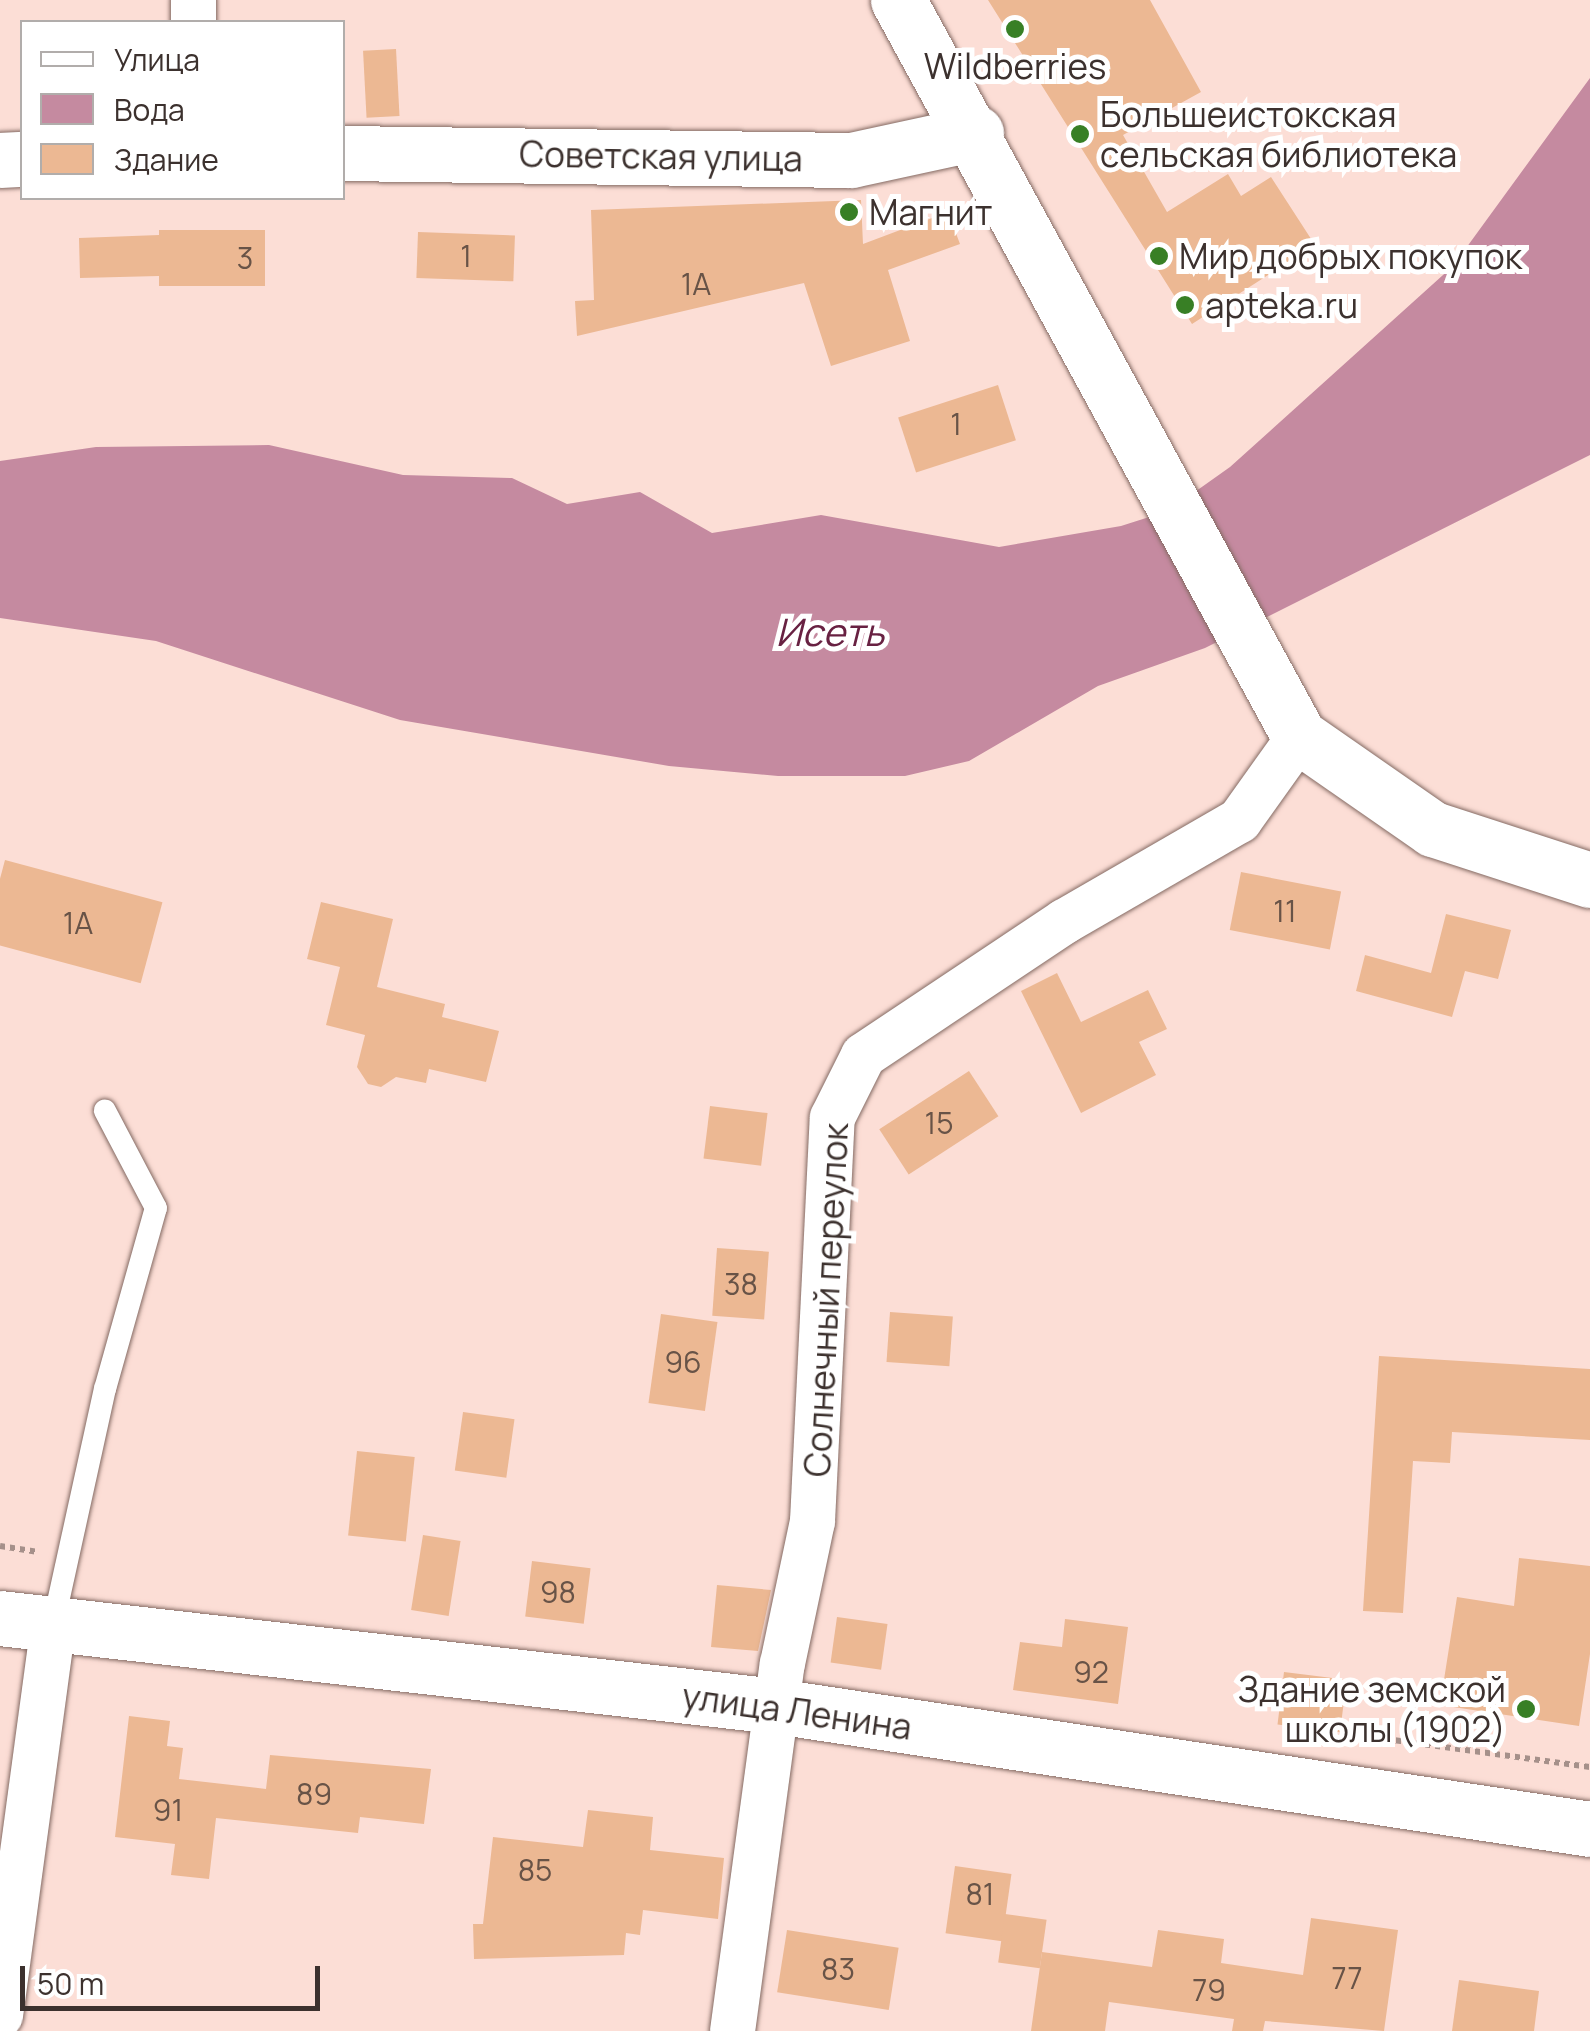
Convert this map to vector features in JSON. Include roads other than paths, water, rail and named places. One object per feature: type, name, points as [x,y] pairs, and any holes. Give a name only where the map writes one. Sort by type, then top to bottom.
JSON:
[{"type":"street","points":[[898,0],[976,133],[1288,718],[1432,829],[1590,880]]},
{"type":"street","name":"Советская улица","points":[[345,152],[851,160],[976,133]]},
{"type":"street","name":"Солнечный переулок","points":[[732,2031],[776,1706],[812,1522],[832,1116],[863,1055],[1064,921],[1239,820],[1288,718]]},
{"type":"street","name":"улица Ленина","points":[[0,1618],[776,1706],[1590,1830]]},
{"type":"street","points":[[0,2015],[53,1625]]},
{"type":"lane","points":[[53,1625],[104,1389],[156,1208],[104,1110]]},
{"type":"water","name":"Исеть","points":[[1590,78],[1590,455],[1205,648],[1098,686],[969,761],[905,776],[778,776],[669,766],[400,720],[156,641],[0,618],[0,461],[96,447],[269,445],[403,475],[512,478],[567,504],[640,492],[712,533],[821,515],[999,547],[1121,526],[1168,511],[1230,467],[1453,266]]},
{"type":"place","name":"Wildberries","points":[[1015,29]]},
{"type":"place","name":"Большеистокская сельская библиотека","points":[[1080,134]]},
{"type":"place","name":"Магнит","points":[[849,212]]},
{"type":"place","name":"Мир добрых покупок","points":[[1159,256]]},
{"type":"place","name":"apteka.ru","points":[[1185,305]]},
{"type":"place","name":"Здание земской школы (1902)","points":[[1526,1709]]}]
